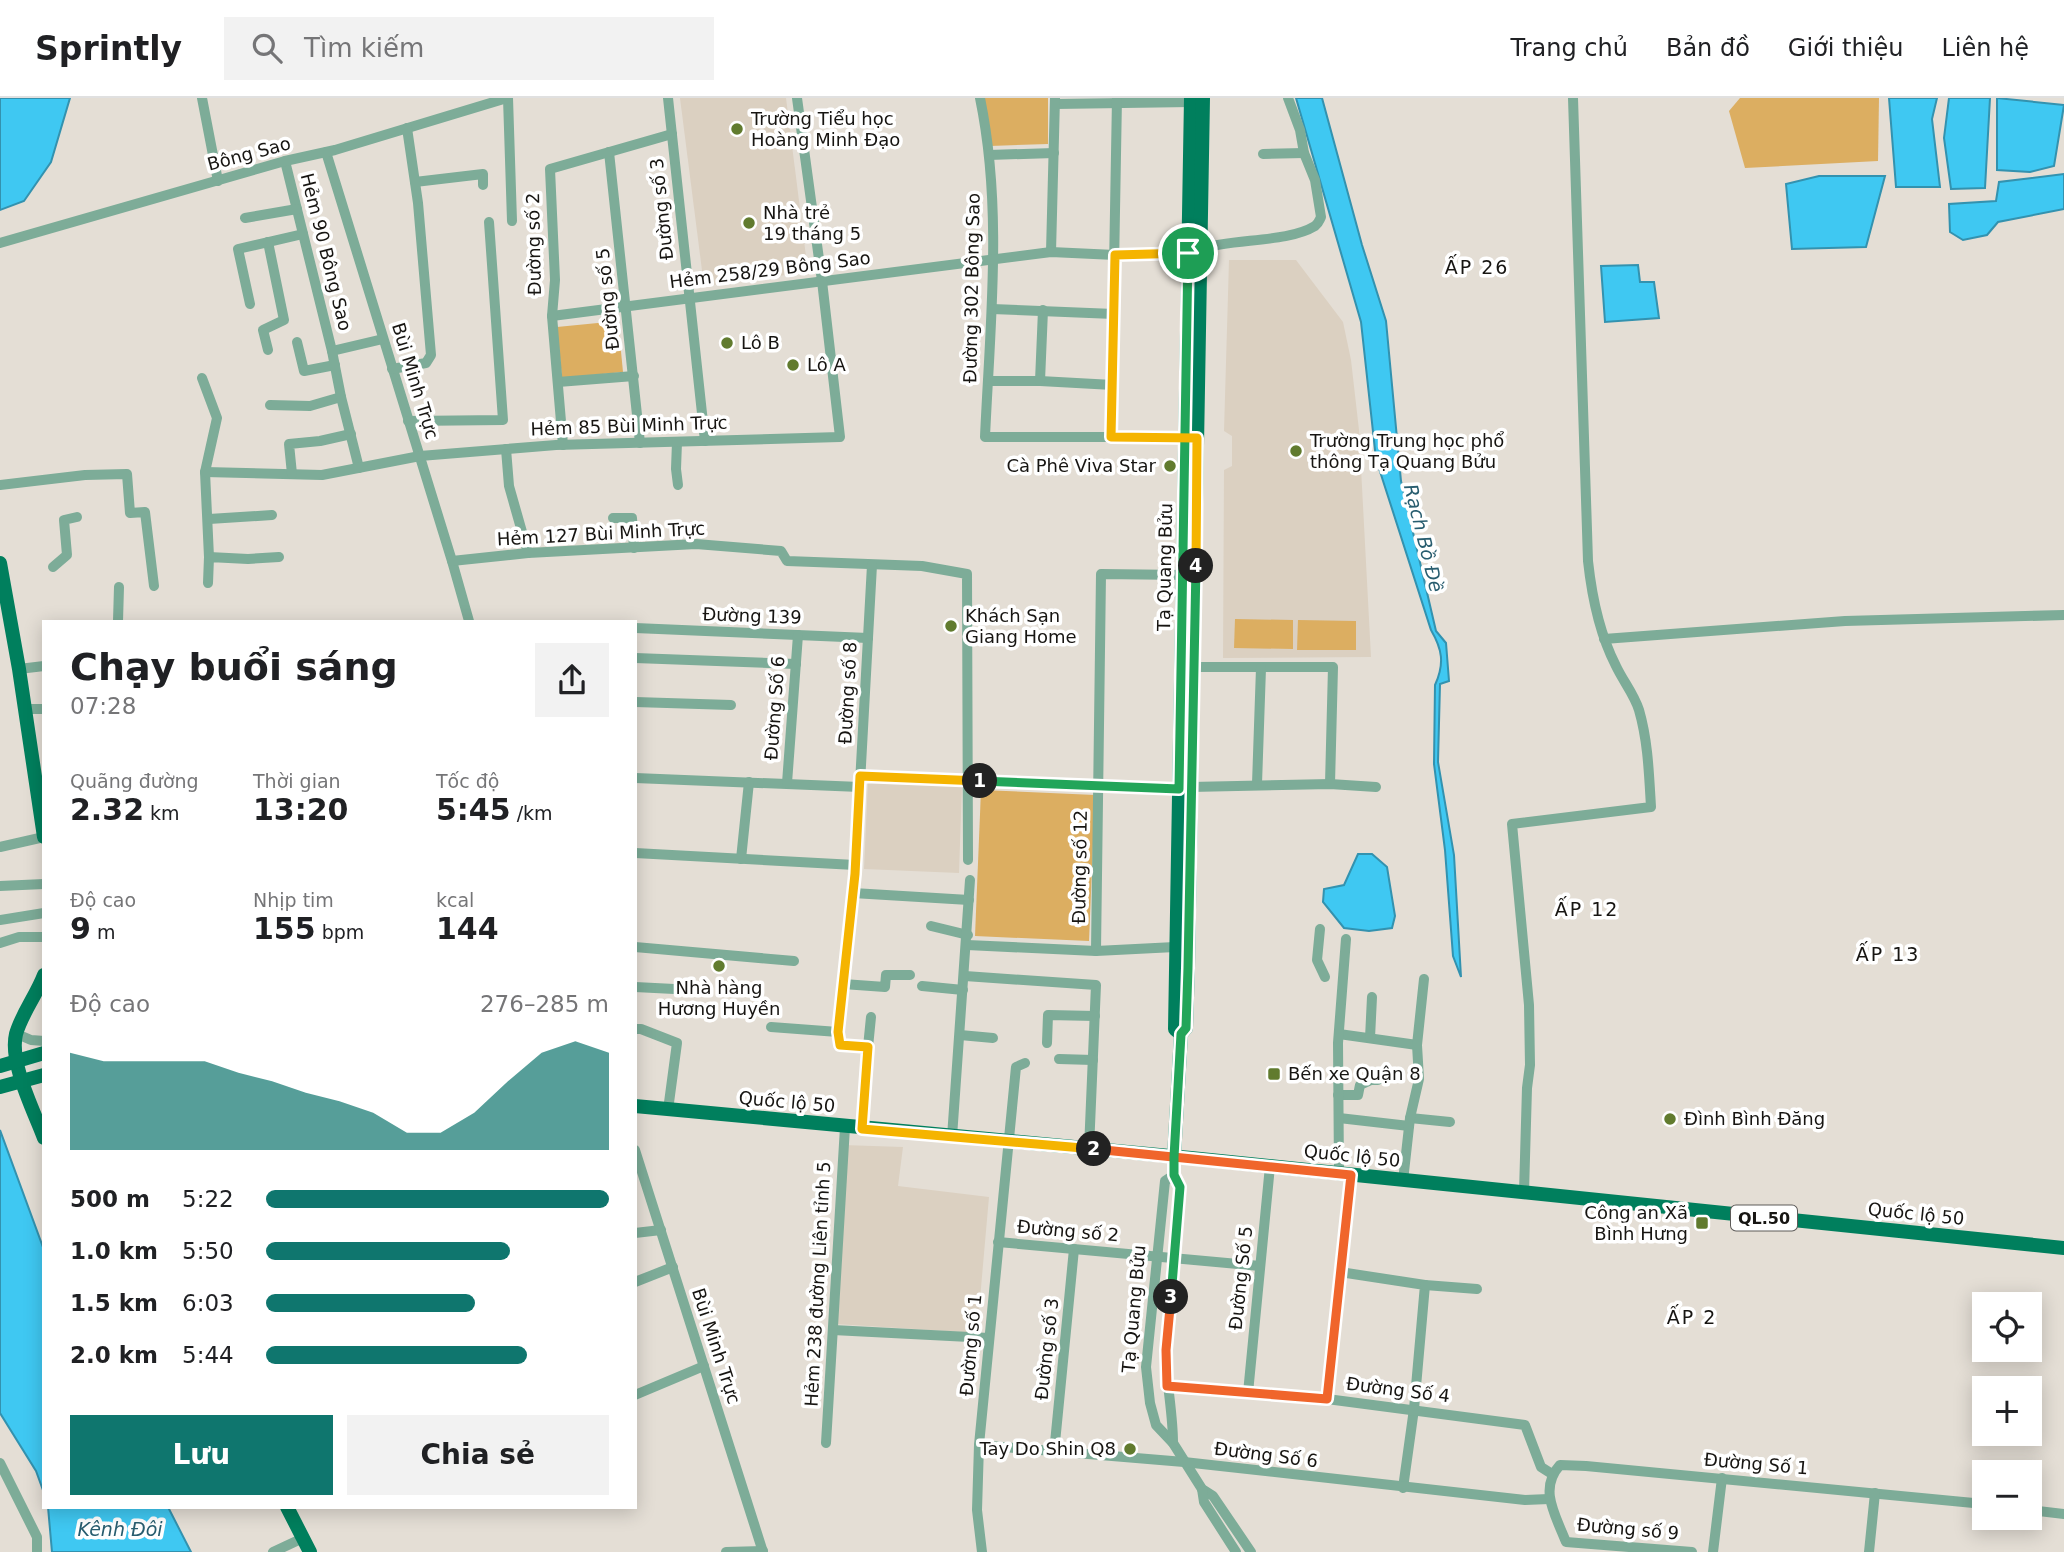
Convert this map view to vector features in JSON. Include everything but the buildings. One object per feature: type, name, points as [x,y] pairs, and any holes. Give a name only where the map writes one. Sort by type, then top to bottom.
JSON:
[{"type":"main road","name":"Tạ Quang Bửu","points":[[1181,1034],[1175,1029],[1175,947],[1195,667],[1192,437],[1195,99]]},
{"type":"main road","name":"Tạ Quang Bửu","points":[[1174,1157],[1181,1034],[1186,1028],[1188,968],[1184,575],[1192,437]]},
{"type":"main road","points":[[0,563],[39,777],[42,818]]},
{"type":"main road","points":[[42,979],[16,1034],[15,1053],[42,1133]]},
{"type":"main road","points":[[0,1066],[42,1054]]},
{"type":"main road","points":[[0,1087],[42,1076]]},
{"type":"main road","name":"Quốc lộ 50","points":[[637,1106],[1270,1166],[2064,1248]]},
{"type":"main road","points":[[288,1509],[310,1552]]},
{"type":"street","points":[[202,98],[218,181]]},
{"type":"street","points":[[508,98],[512,221]]},
{"type":"street","name":"Bông Sao","points":[[0,243],[285,161],[327,152],[483,101],[508,98]]},
{"type":"street","name":"Đường số 3","points":[[668,98],[705,441]]},
{"type":"street","points":[[797,98],[822,281]]},
{"type":"street","name":"Đường 302 Bông Sao","points":[[980,98],[989,155],[993,257],[985,437],[1111,437]]},
{"type":"street","name":"Hẻm 258/29 Bông Sao","points":[[552,316],[993,257],[1051,252],[1115,255],[1194,251],[1217,243],[1286,236],[1315,226],[1321,217],[1315,180],[1288,98]]},
{"type":"street","points":[[1524,1192],[1530,1065],[1529,1005],[1512,824],[1651,807],[1647,742],[1638,706],[1604,639],[1595,608],[1588,561],[1573,98]]},
{"type":"street","points":[[1051,252],[1055,101],[1195,99]]},
{"type":"street","points":[[1117,100],[1111,437],[1192,437]]},
{"type":"street","points":[[392,369],[426,363],[431,355],[415,181],[407,128]]},
{"type":"street","name":"Đường số 2","points":[[563,445],[552,316],[555,280],[550,169],[672,134]]},
{"type":"street","name":"Bùi Minh Trực","points":[[327,152],[469,620]]},
{"type":"street","name":"Đường số 5","points":[[609,152],[640,443]]},
{"type":"street","points":[[989,155],[1054,153]]},
{"type":"street","points":[[1263,154],[1304,153]]},
{"type":"street","name":"Hẻm 90 Bông Sao","points":[[285,161],[359,468]]},
{"type":"street","points":[[415,181],[483,174],[483,185]]},
{"type":"street","points":[[245,218],[297,209]]},
{"type":"street","points":[[408,421],[503,420],[489,222]]},
{"type":"street","points":[[250,304],[238,249],[303,234]]},
{"type":"street","points":[[268,242],[284,320],[263,330],[268,350]]},
{"type":"street","name":"Hẻm 85 Bùi Minh Trực","points":[[205,472],[322,475],[420,456],[506,449],[840,437],[822,281]]},
{"type":"street","points":[[992,309],[1114,314]]},
{"type":"street","points":[[1040,381],[1043,310]]},
{"type":"street","points":[[332,351],[383,339]]},
{"type":"street","points":[[297,342],[304,371],[335,365]]},
{"type":"street","points":[[558,382],[634,376]]},
{"type":"street","points":[[202,378],[217,418],[205,472],[209,519],[208,583]]},
{"type":"street","points":[[988,381],[1112,385]]},
{"type":"street","points":[[270,404],[310,406],[341,397]]},
{"type":"street","points":[[292,474],[289,444],[351,434]]},
{"type":"street","points":[[677,442],[678,485]]},
{"type":"street","points":[[506,449],[509,486],[528,553]]},
{"type":"street","points":[[0,485],[85,475],[127,474],[130,513],[145,512],[153,586]]},
{"type":"street","points":[[209,519],[272,515]]},
{"type":"street","points":[[53,567],[67,555],[64,520],[77,517]]},
{"type":"street","points":[[613,518],[632,518],[634,548]]},
{"type":"street","name":"Hẻm 127 Bùi Minh Trực","points":[[452,561],[528,553],[696,544],[782,551],[787,561],[872,565]]},
{"type":"street","points":[[209,557],[279,557]]},
{"type":"street","points":[[872,565],[922,566],[967,574],[968,860]]},
{"type":"street","name":"Đường số 8","points":[[838,1032],[853,893],[872,565]]},
{"type":"street","name":"Đường số 12","points":[[1096,951],[1101,574],[1184,575]]},
{"type":"street","points":[[118,620],[119,586]]},
{"type":"street","points":[[1604,639],[1838,622],[2064,615]]},
{"type":"street","name":"Đường 139","points":[[637,628],[868,638]]},
{"type":"street","name":"Đường Số 6","points":[[787,783],[798,635]]},
{"type":"street","points":[[637,658],[796,664]]},
{"type":"street","points":[[19,669],[42,666]]},
{"type":"street","points":[[1195,667],[1333,667],[1330,784]]},
{"type":"street","points":[[1257,784],[1261,668]]},
{"type":"street","points":[[637,702],[731,705]]},
{"type":"street","points":[[25,709],[42,709]]},
{"type":"street","points":[[637,778],[787,783],[969,781],[1098,787],[1185,788],[1330,784],[1377,787]]},
{"type":"street","points":[[741,859],[749,782]]},
{"type":"street","points":[[0,847],[42,831]]},
{"type":"street","points":[[637,853],[855,865]]},
{"type":"street","points":[[951,1137],[970,880]]},
{"type":"street","points":[[0,886],[42,884]]},
{"type":"street","points":[[853,893],[969,900]]},
{"type":"street","points":[[0,920],[42,913]]},
{"type":"street","points":[[932,926],[967,940],[1096,951],[1175,947]]},
{"type":"street","points":[[1320,929],[1317,960],[1325,976]]},
{"type":"street","points":[[0,943],[19,937],[42,937]]},
{"type":"street","points":[[1327,1399],[1340,1272],[1345,1174],[1338,1095],[1339,1034],[1346,939]]},
{"type":"street","points":[[637,947],[794,961]]},
{"type":"street","points":[[843,984],[885,987],[886,975],[910,975]]},
{"type":"street","points":[[965,976],[1096,985],[1089,1149]]},
{"type":"street","points":[[1403,1181],[1409,1122],[1419,1079],[1417,1045],[1424,979]]},
{"type":"street","points":[[922,986],[963,990]]},
{"type":"street","points":[[637,987],[694,990]]},
{"type":"street","points":[[1370,1038],[1372,997]]},
{"type":"street","points":[[1048,1043],[1048,1015],[1095,1016]]},
{"type":"street","points":[[862,1129],[871,1017]]},
{"type":"street","points":[[771,1027],[838,1032],[840,1045],[868,1047]]},
{"type":"street","points":[[637,1030],[677,1042],[668,1110]]},
{"type":"street","points":[[16,1034],[42,1041]]},
{"type":"street","points":[[1339,1034],[1417,1045]]},
{"type":"street","points":[[960,1035],[993,1038]]},
{"type":"street","points":[[1059,1059],[1093,1060]]},
{"type":"street","name":"Đường số 1","points":[[982,1552],[977,1510],[979,1445],[1016,1067],[1025,1063]]},
{"type":"street","points":[[1338,1095],[1358,1096],[1360,1085],[1377,1080]]},
{"type":"street","points":[[1339,1118],[1450,1122]]},
{"type":"street","name":"Hẻm 238 đường Liên tỉnh 5","points":[[826,1443],[845,1127]]},
{"type":"street","name":"Bùi Minh Trực","points":[[637,1156],[763,1552]]},
{"type":"street","name":"Tạ Quang Bửu","points":[[1173,1443],[1166,1350],[1180,1187],[1174,1175],[1174,1157]]},
{"type":"street","name":"Đường Số 5","points":[[1248,1393],[1270,1166]]},
{"type":"street","name":"Tạ Quang Bửu","points":[[1174,1175],[1165,1181],[1146,1367],[1150,1403],[1156,1425],[1173,1443],[1202,1489],[1213,1496],[1251,1552]]},
{"type":"street","points":[[637,1233],[661,1230]]},
{"type":"street","name":"Đường số 2","points":[[998,1242],[1260,1266]]},
{"type":"street","name":"Đường số 3","points":[[1054,1453],[1074,1249]]},
{"type":"street","points":[[637,1281],[673,1266]]},
{"type":"street","points":[[1340,1272],[1425,1285],[1477,1289]]},
{"type":"street","points":[[1403,1488],[1414,1409],[1425,1285]]},
{"type":"street","points":[[834,1330],[989,1338]]},
{"type":"street","points":[[637,1394],[704,1366]]},
{"type":"street","name":"Đường Số 4","points":[[1167,1386],[1327,1399],[1525,1425],[1541,1467],[1552,1474]]},
{"type":"street","name":"Đường Số 6","points":[[979,1445],[1184,1462],[1525,1500],[1549,1499]]},
{"type":"street","points":[[0,1463],[37,1537],[37,1551]]},
{"type":"street","name":"Đường Số 1","points":[[1552,1474],[1560,1465],[1972,1503]]},
{"type":"street","points":[[1549,1499],[1552,1474]]},
{"type":"street","points":[[1713,1552],[1722,1478]]},
{"type":"street","name":"Tạ Quang Bửu","points":[[1202,1489],[1204,1502],[1236,1552]]},
{"type":"street","points":[[1869,1552],[1875,1493]]},
{"type":"street","name":"Đường số 9","points":[[1549,1499],[1566,1542],[1632,1550],[1692,1552]]},
{"type":"street","points":[[2042,1511],[2064,1514]]},
{"type":"street","points":[[273,1552],[303,1538]]},
{"type":"street","points":[[726,1552],[763,1552]]},
{"type":"shaded area","name":"Nhà trẻ 19 tháng 5","points":[[680,98],[786,98],[808,272],[704,286]]},
{"type":"shaded area","points":[[983,98],[1048,98],[1048,144],[990,146]]},
{"type":"shaded area","points":[[1740,98],[1879,98],[1878,161],[1745,168],[1729,111]]},
{"type":"shaded area","name":"Trường Trung học phổ thông Tạ Quang Bửu","points":[[1229,260],[1296,260],[1343,322],[1351,360],[1359,430],[1371,657],[1223,658],[1224,470],[1232,466],[1232,436],[1224,431]]},
{"type":"shaded area","points":[[618,321],[623,372],[562,378],[557,327]]},
{"type":"shaded area","points":[[1235,619],[1293,620],[1293,649],[1234,648]]},
{"type":"shaded area","points":[[1298,620],[1356,621],[1356,650],[1297,650]]},
{"type":"shaded area","points":[[868,780],[962,784],[959,873],[864,869]]},
{"type":"shaded area","points":[[981,790],[1095,795],[1089,941],[975,936]]},
{"type":"shaded area","points":[[843,1145],[903,1147],[898,1186],[989,1197],[977,1333],[836,1324]]},
{"type":"water","points":[[0,98],[70,98],[51,162],[24,201],[0,210]]},
{"type":"water","points":[[1296,98],[1322,98],[1362,245],[1386,321],[1401,481],[1436,631],[1446,643],[1449,681],[1440,684],[1438,762],[1454,855],[1461,977],[1453,956],[1445,850],[1434,764],[1435,685],[1441,663],[1440,650],[1431,630],[1376,459],[1361,322]]},
{"type":"water","points":[[1889,98],[1937,98],[1932,119],[1940,187],[1896,187]]},
{"type":"water","points":[[1949,98],[1990,98],[1985,188],[1951,189],[1944,138]]},
{"type":"water","points":[[1997,98],[2064,105],[2054,166],[2030,172],[1997,170]]},
{"type":"water","points":[[2064,174],[2064,209],[1998,222],[1987,235],[1963,240],[1950,232],[1949,204],[1996,201],[1999,182]]},
{"type":"water","points":[[1819,176],[1885,176],[1866,247],[1792,249],[1786,184]]},
{"type":"water","points":[[1638,265],[1640,282],[1654,282],[1659,318],[1605,322],[1601,266]]},
{"type":"water","points":[[1358,854],[1372,854],[1387,867],[1395,916],[1392,928],[1369,931],[1344,928],[1323,902],[1324,889],[1344,885]]},
{"type":"water","name":"Kênh Đôi","points":[[0,1130],[42,1245],[42,1488],[36,1471],[0,1413]]},
{"type":"water","name":"Kênh Đôi","points":[[48,1509],[169,1509],[191,1552],[52,1552]]},
{"type":"place","name":"Trường Tiểu học Hoàng Minh Đạo","points":[[737,129]]},
{"type":"place","name":"Nhà trẻ 19 tháng 5","points":[[749,223]]},
{"type":"place","name":"Lô B","points":[[727,343]]},
{"type":"place","name":"Lô A","points":[[793,365]]},
{"type":"place","name":"Trường Trung học phổ thông Tạ Quang Bửu","points":[[1296,451]]},
{"type":"place","name":"Cà Phê Viva Star","points":[[1170,466]]},
{"type":"place","name":"Khách Sạn Giang Home","points":[[951,626]]},
{"type":"place","name":"Nhà hàng Hương Huyền","points":[[719,966]]},
{"type":"place","name":"Bến xe Quận 8","points":[[1274,1074]]},
{"type":"place","name":"Đình Bình Đăng","points":[[1670,1119]]},
{"type":"place","name":"Công an Xã Bình Hưng","points":[[1702,1223]]},
{"type":"place","name":"Tay Do Shin Q8","points":[[1130,1449]]},
{"type":"district","name":"ẤP 26","points":[[1477,267]]},
{"type":"district","name":"ẤP 12","points":[[1587,909]]},
{"type":"district","name":"ẤP 13","points":[[1888,954]]},
{"type":"district","name":"ẤP 2","points":[[1692,1317]]},
{"type":"route","points":[[1188,253],[1115,255],[1111,437],[1186,437],[1197,438],[1188,968],[1186,1028],[1181,1034],[1174,1157],[1174,1175],[1180,1187],[1166,1350],[1167,1386],[1327,1399],[1351,1175],[1191,1158],[1174,1157],[862,1129],[868,1047],[840,1045],[838,1032],[855,874],[860,776],[1179,789],[1186,437],[1188,253]]},
{"type":"water label","name":"Rạch Bồ Đề","points":[[1424,538]]}]
